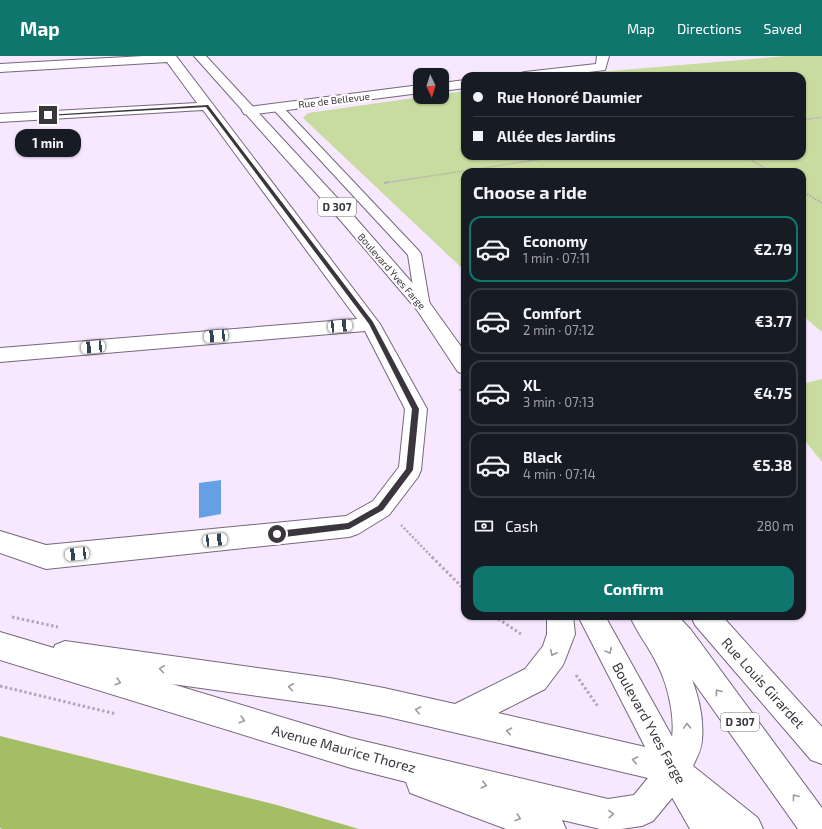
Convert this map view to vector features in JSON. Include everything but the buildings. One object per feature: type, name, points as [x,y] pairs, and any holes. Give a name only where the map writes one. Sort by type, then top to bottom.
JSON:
[{"type":"street","name":"Boulevard Yves Farge","points":[[200,56],[347,218],[423,306],[461,361]]},
{"type":"street","points":[[556,72],[601,66],[603,56]]},
{"type":"street","points":[[0,68],[170,57],[371,324],[416,409],[410,470],[381,508],[349,526],[46,557],[0,542]]},
{"type":"street","points":[[449,85],[461,84]]},
{"type":"street","name":"Rue de Bellevue","points":[[249,111],[413,90]]},
{"type":"street","points":[[0,118],[207,106]]},
{"type":"street","points":[[0,354],[371,324]]},
{"type":"street","points":[[456,719],[535,679],[553,655],[561,634],[560,620]]},
{"type":"street","name":"Boulevard Yves Farge","points":[[593,620],[673,769],[708,829]]},
{"type":"street","name":"Avenue Maurice Thorez","points":[[0,646],[351,753],[608,815],[642,810],[686,749],[688,725],[682,692],[670,660],[645,620]]},
{"type":"street","name":"D 307","points":[[664,620],[818,829]]},
{"type":"street","name":"Rue Louis Girardet","points":[[707,620],[822,749]]},
{"type":"street","name":"Avenue Maurice Thorez","points":[[0,646],[330,692],[384,702],[673,769],[747,829]]},
{"type":"street","points":[[351,753],[440,790],[550,829]]},
{"type":"lane","points":[[277,107],[414,254],[423,306]]},
{"type":"path","points":[[806,119],[822,117]]},
{"type":"path","points":[[483,168],[536,160]]},
{"type":"path","points":[[752,160],[764,168]]},
{"type":"path","points":[[384,183],[461,171]]},
{"type":"path","points":[[806,193],[822,203]]},
{"type":"path","points":[[381,508],[397,521],[461,586]]},
{"type":"path","points":[[500,620],[521,634]]},
{"type":"path","points":[[574,672],[599,708]]},
{"type":"green space","points":[[787,56],[822,56],[822,332],[806,318],[806,168],[461,168],[461,267],[303,118],[308,113],[413,98],[413,104],[449,104],[449,93],[461,92],[461,160],[806,160],[806,72],[598,72]]},
{"type":"green space","points":[[822,379],[822,462],[806,442],[806,383]]},
{"type":"green space","points":[[0,736],[277,805],[359,829],[2,829],[0,828]]},
{"type":"water","points":[[221,480],[221,514],[199,518],[199,483]]},
{"type":"route","points":[[48,115],[207,106],[371,324],[416,409],[410,470],[381,508],[349,526],[277,534]]}]
